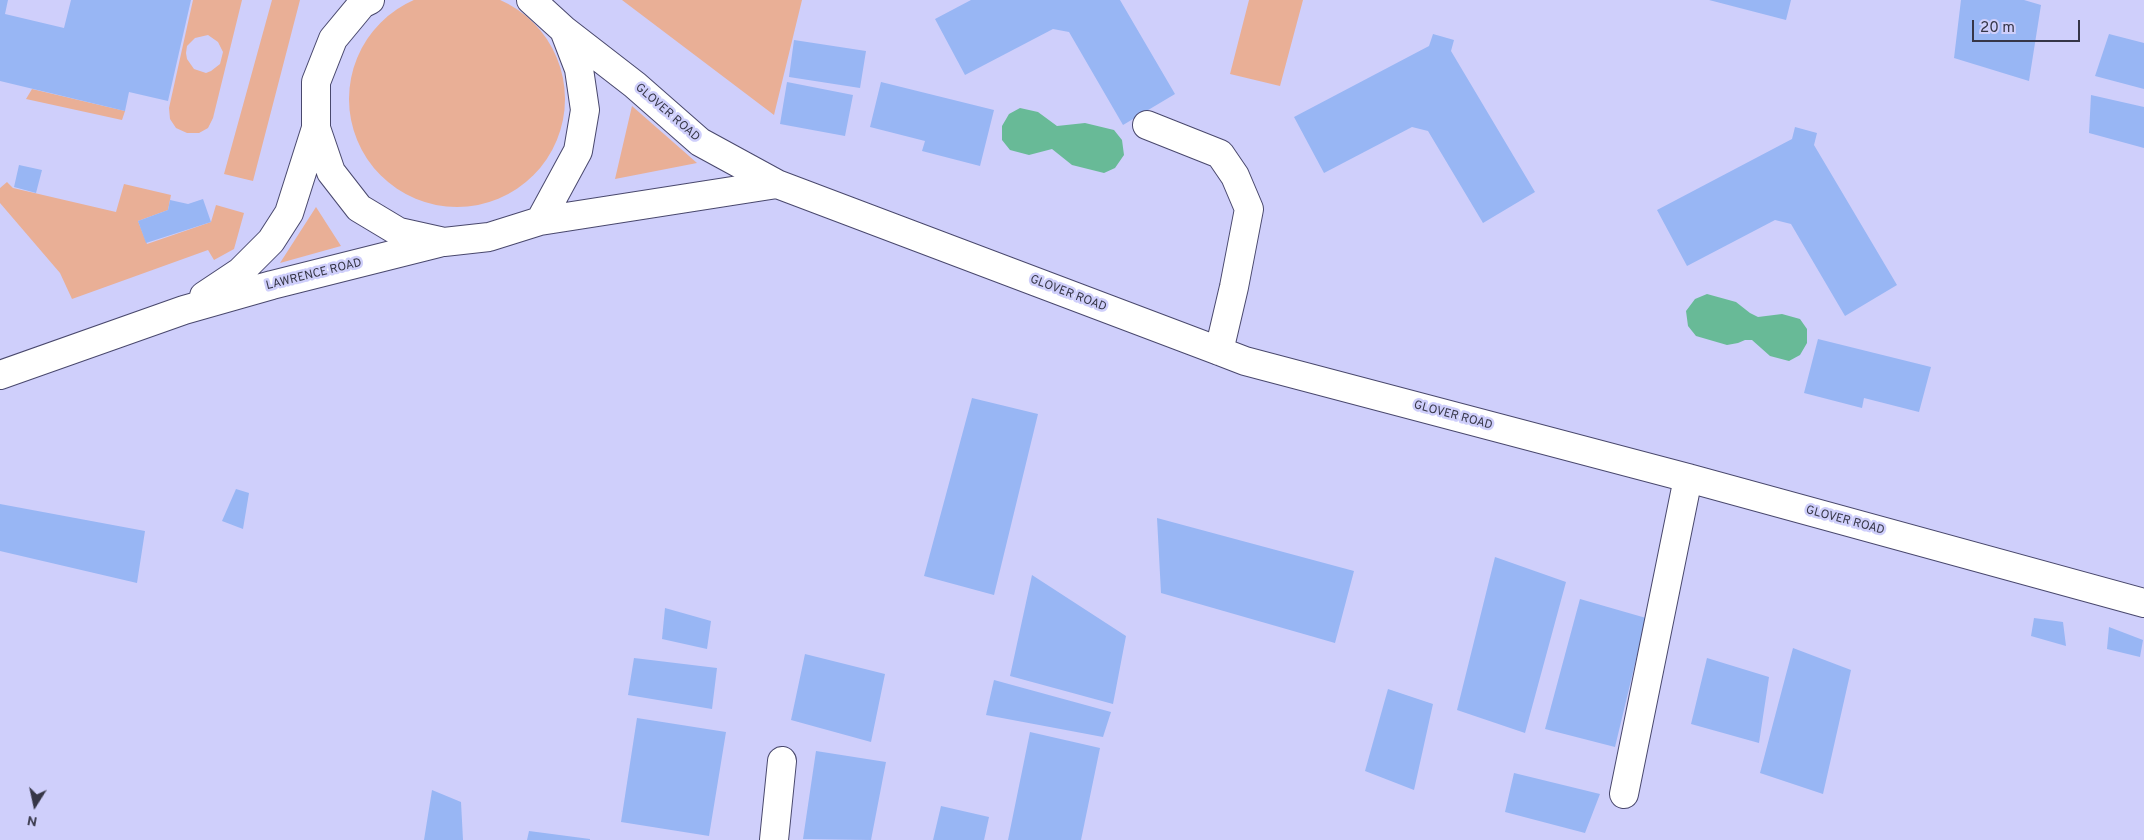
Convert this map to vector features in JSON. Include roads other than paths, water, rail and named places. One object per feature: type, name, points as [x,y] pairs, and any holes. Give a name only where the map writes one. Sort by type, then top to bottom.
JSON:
[{"type":"street","points":[[338,0],[333,39],[316,82],[316,128],[331,172],[359,208],[399,232],[444,242]]},
{"type":"street","points":[[333,39],[362,4],[370,0]]},
{"type":"street","name":"GLOVER ROAD","points":[[531,0],[564,30],[635,85],[700,142],[777,184],[1245,361],[1688,478],[2144,603]]},
{"type":"street","points":[[540,221],[578,151],[585,110],[579,69],[564,30]]},
{"type":"street","points":[[1147,125],[1220,154],[1236,176],[1248,209],[1234,287],[1219,351]]},
{"type":"street","name":"LAWRENCE ROAD","points":[[184,310],[240,272],[270,241],[289,213],[316,128]]},
{"type":"street","name":"GLOVER ROAD","points":[[444,242],[489,237],[540,221],[777,184]]},
{"type":"street","name":"LAWRENCE ROAD","points":[[0,375],[184,310],[272,285],[444,242]]},
{"type":"street","points":[[1624,794],[1688,478]]},
{"type":"street","points":[[774,840],[782,761]]}]
